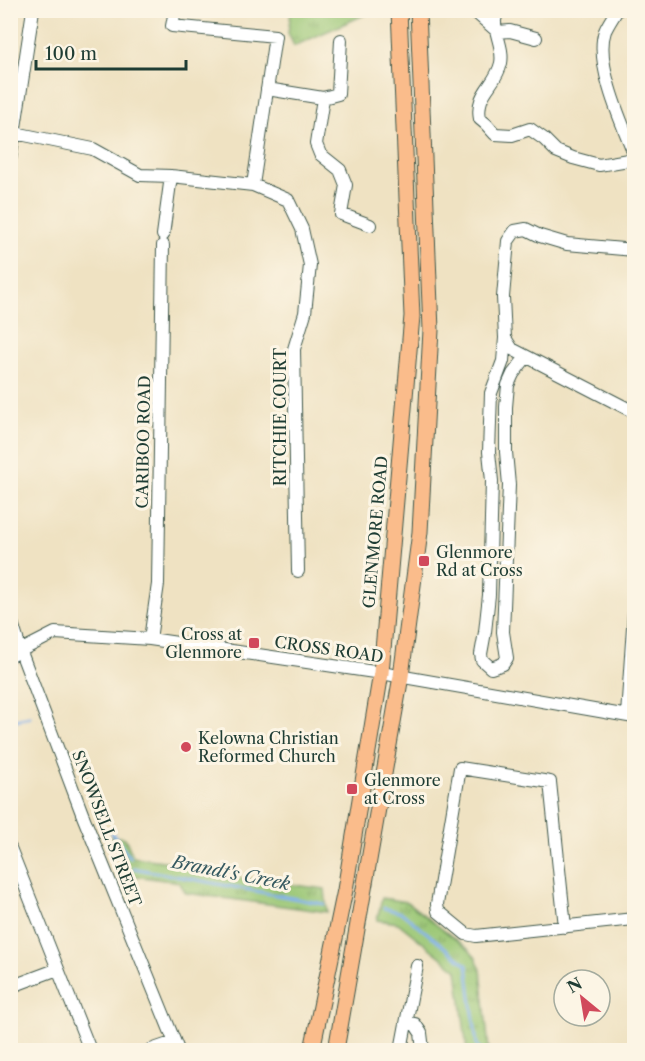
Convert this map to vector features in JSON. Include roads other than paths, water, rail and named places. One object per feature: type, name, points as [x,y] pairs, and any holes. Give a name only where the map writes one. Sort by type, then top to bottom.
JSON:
[{"type":"main road","name":"GLENMORE ROAD","points":[[312,1050],[345,890],[381,673],[412,316],[399,10]]},
{"type":"main road","points":[[336,1050],[401,676],[420,532],[431,330],[418,10]]},
{"type":"street","points":[[10,160],[12,133],[33,10]]},
{"type":"street","points":[[175,10],[172,26],[275,36],[253,185]]},
{"type":"street","points":[[473,10],[498,32],[510,31],[536,38]]},
{"type":"street","points":[[498,10],[495,19],[501,62],[493,80],[481,95],[478,110],[480,119],[495,134],[512,135],[530,129],[556,151],[599,165],[634,159]]},
{"type":"street","points":[[617,10],[604,33],[603,65],[618,115],[634,153]]},
{"type":"street","points":[[267,89],[323,98],[338,94],[341,40]]},
{"type":"street","points":[[323,98],[316,144],[320,154],[340,170],[346,185],[341,214],[370,225]]},
{"type":"street","name":"RITCHIE COURT","points":[[12,133],[93,149],[140,176],[171,176],[253,185],[288,200],[302,229],[310,265],[305,313],[294,349],[298,571]]},
{"type":"street","name":"CARIBOO ROAD","points":[[150,639],[158,584],[163,240],[171,176]]},
{"type":"street","points":[[526,357],[508,384],[506,407],[509,485],[504,643],[508,652],[502,664],[491,668],[482,660],[481,654],[489,595],[492,481],[489,452],[491,393],[503,361],[505,338],[503,297],[508,241],[515,231],[525,228],[540,236],[567,244],[634,250]]},
{"type":"street","points":[[505,338],[512,349],[634,412]]},
{"type":"street","points":[[490,469],[507,467]]},
{"type":"street","points":[[631,716],[634,612]]},
{"type":"street","name":"SNOWSELL STREET","points":[[10,616],[16,654],[176,1046]]},
{"type":"street","name":"CROSS ROAD","points":[[16,654],[55,633],[150,639],[401,676],[631,716]]},
{"type":"street","points":[[483,643],[491,639],[498,639],[504,643]]},
{"type":"street","points":[[565,927],[550,782],[460,768],[437,904],[438,911],[466,934],[476,936],[565,927],[634,919]]},
{"type":"street","points":[[10,848],[14,867],[90,1050]]},
{"type":"street","points":[[401,1050],[417,966]]},
{"type":"street","points":[[10,987],[58,969]]},
{"type":"street","points":[[406,1024],[415,1024],[421,1033],[423,1050]]},
{"type":"street","points":[[151,1050],[176,1046]]},
{"type":"waterway","name":"Brandt's Creek","points":[[10,721],[30,717]]},
{"type":"waterway","name":"Brandt's Creek","points":[[112,833],[130,858]]},
{"type":"waterway","name":"Brandt's Creek","points":[[133,868],[324,904]]},
{"type":"waterway","name":"Brandt's Creek","points":[[384,908],[402,913],[467,965],[477,1045],[481,1050]]},
{"type":"place","name":"Glenmore Rd at Cross","points":[[424,561]]},
{"type":"place","name":"Cross at Glenmore","points":[[254,643]]},
{"type":"place","name":"Kelowna Christian Reformed Church","points":[[186,747]]},
{"type":"place","name":"Glenmore at Cross","points":[[352,789]]}]
